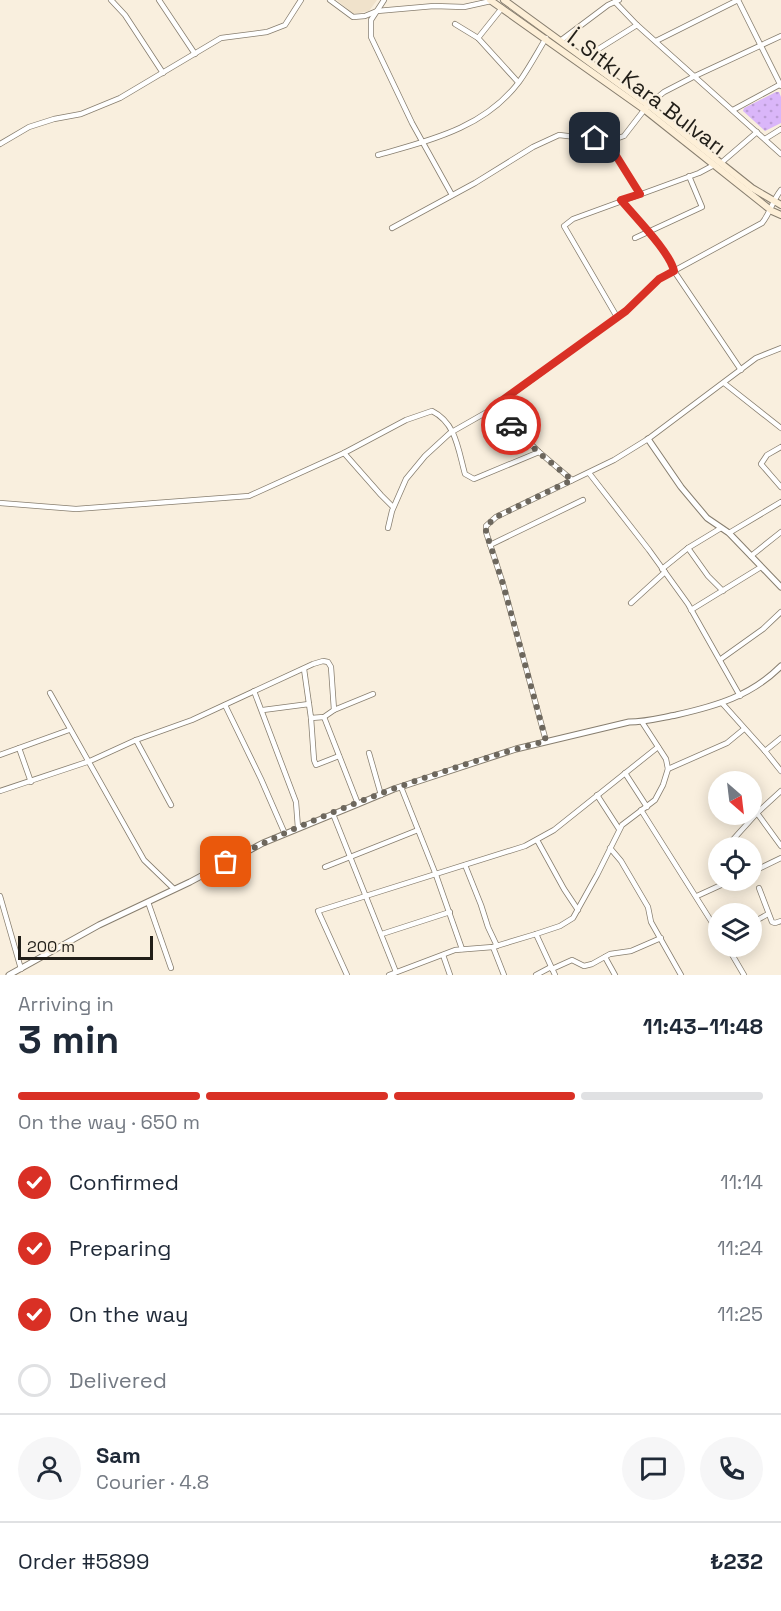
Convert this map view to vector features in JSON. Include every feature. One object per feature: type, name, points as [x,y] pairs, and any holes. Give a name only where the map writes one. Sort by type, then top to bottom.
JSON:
[{"type":"main road","name":"İ. Sıtkı Kara Bulvarı","points":[[491,0],[647,107]]},
{"type":"main road","name":"İ. Sıtkı Kara Bulvarı","points":[[504,0],[584,58],[717,164],[772,212],[781,215]]},
{"type":"main road","name":"İ. Sıtkı Kara Bulvarı","points":[[717,164],[781,205]]},
{"type":"street","points":[[111,0],[125,15],[163,72]]},
{"type":"street","points":[[159,0],[195,54]]},
{"type":"street","points":[[0,144],[28,127],[81,114],[120,98],[221,38],[267,32],[285,25],[301,0]]},
{"type":"street","points":[[330,0],[353,17],[365,16],[377,11],[434,6],[465,7],[491,0]]},
{"type":"street","points":[[384,0],[371,20],[371,37],[452,195]]},
{"type":"street","points":[[656,41],[738,0],[781,85],[733,110]]},
{"type":"street","points":[[560,41],[617,1],[637,25],[781,154]]},
{"type":"street","points":[[478,38],[502,8]]},
{"type":"street","points":[[455,24],[478,38],[518,82]]},
{"type":"street","points":[[584,58],[637,25]]},
{"type":"street","points":[[392,228],[533,147],[559,135],[610,141],[624,136],[647,107],[664,93],[781,36]]},
{"type":"street","points":[[378,155],[423,142],[474,122],[500,102],[518,82],[546,38]]},
{"type":"street","points":[[765,139],[781,129]]},
{"type":"street","points":[[617,317],[564,226],[573,219],[717,164],[757,132]]},
{"type":"street","points":[[610,141],[610,146],[640,194]]},
{"type":"street","points":[[635,238],[702,207],[689,176]]},
{"type":"street","points":[[388,528],[393,507],[406,479],[425,456],[453,431],[493,407],[617,317],[659,279],[762,223],[772,212],[772,201],[781,190]]},
{"type":"street","points":[[621,200],[672,264],[674,271],[741,370]]},
{"type":"street","points":[[546,741],[486,526],[496,517],[589,473],[648,439],[756,358],[781,348]]},
{"type":"street","points":[[724,383],[781,428]]},
{"type":"street","points":[[493,407],[538,452],[572,480]]},
{"type":"street","points":[[0,503],[76,510],[249,496],[344,453],[406,420],[432,411],[442,416],[453,431],[465,474],[474,479],[538,452]]},
{"type":"street","points":[[648,439],[681,487],[707,518],[729,533],[781,587]]},
{"type":"street","points":[[781,447],[767,455],[762,464],[781,487]]},
{"type":"street","points":[[344,453],[393,507]]},
{"type":"street","points":[[589,473],[664,570],[721,659],[740,696]]},
{"type":"street","points":[[490,545],[583,500]]},
{"type":"street","points":[[729,533],[781,502]]},
{"type":"street","points":[[631,603],[688,548],[721,528]]},
{"type":"street","points":[[751,556],[781,532]]},
{"type":"street","points":[[688,548],[708,576],[723,591]]},
{"type":"street","points":[[691,610],[761,567]]},
{"type":"street","points":[[721,659],[763,629],[781,612]]},
{"type":"street","points":[[0,791],[90,761],[136,740],[192,720],[323,661],[328,662],[331,667],[334,710]]},
{"type":"street","points":[[9,975],[99,926],[262,843],[400,787],[546,741],[722,703],[740,696],[768,679],[781,666]]},
{"type":"street","points":[[304,669],[316,765],[339,756]]},
{"type":"street","points":[[254,691],[296,802],[298,828]]},
{"type":"street","points":[[50,693],[144,860],[174,889]]},
{"type":"street","points":[[311,718],[324,717],[334,710],[373,694]]},
{"type":"street","points":[[722,703],[781,771]]},
{"type":"street","points":[[263,710],[309,704]]},
{"type":"street","points":[[225,705],[285,834]]},
{"type":"street","points":[[324,717],[358,804]]},
{"type":"street","points":[[389,975],[462,949],[495,946],[536,934],[560,926],[573,918],[619,829],[655,800],[668,769],[666,759],[642,722]]},
{"type":"street","points":[[668,769],[728,743],[744,729]]},
{"type":"street","points":[[0,754],[69,730]]},
{"type":"street","points":[[765,751],[781,738]]},
{"type":"street","points":[[136,740],[171,805]]},
{"type":"street","points":[[347,975],[318,911],[525,846],[554,830],[658,747]]},
{"type":"street","points":[[19,748],[31,782]]},
{"type":"street","points":[[369,753],[381,795]]},
{"type":"street","points":[[625,773],[647,807]]},
{"type":"street","points":[[400,787],[436,875],[462,949]]},
{"type":"street","points":[[762,809],[781,791]]},
{"type":"street","points":[[597,795],[619,829]]},
{"type":"street","points":[[641,810],[708,915]]},
{"type":"street","points":[[333,814],[396,972]]},
{"type":"street","points":[[762,819],[781,846]]},
{"type":"street","points":[[736,837],[747,825]]},
{"type":"street","points":[[325,867],[418,831]]},
{"type":"street","points":[[537,840],[578,910]]},
{"type":"street","points":[[610,848],[621,861],[648,907],[651,922],[681,975]]},
{"type":"street","points":[[762,867],[781,858]]},
{"type":"street","points":[[465,866],[482,905],[504,975]]},
{"type":"street","points":[[697,896],[708,891]]},
{"type":"street","points":[[760,891],[772,922],[781,921]]},
{"type":"street","points":[[0,896],[21,969]]},
{"type":"street","points":[[148,902],[171,968]]},
{"type":"street","points":[[382,934],[450,912]]},
{"type":"street","points":[[762,917],[768,914]]},
{"type":"street","points":[[536,934],[555,975]]},
{"type":"street","points":[[536,975],[572,960],[584,966],[592,964],[615,953],[631,951],[661,938]]},
{"type":"street","points":[[443,955],[450,975]]},
{"type":"street","points":[[605,957],[615,975]]},
{"type":"street","points":[[733,957],[744,975]]},
{"type":"shaded area","points":[[337,0],[377,0],[369,11],[353,14]]},
{"type":"shaded area","points":[[779,92],[781,97],[781,123],[765,131],[743,111],[744,108]]},
{"type":"way so far","points":[[226,862],[262,843],[394,789],[546,741],[486,526],[496,517],[572,480],[538,452],[511,425]]},
{"type":"route","points":[[511,425],[493,407],[626,311],[659,279],[674,271],[664,252],[621,200],[640,194],[610,146],[610,141],[595,138]]}]
